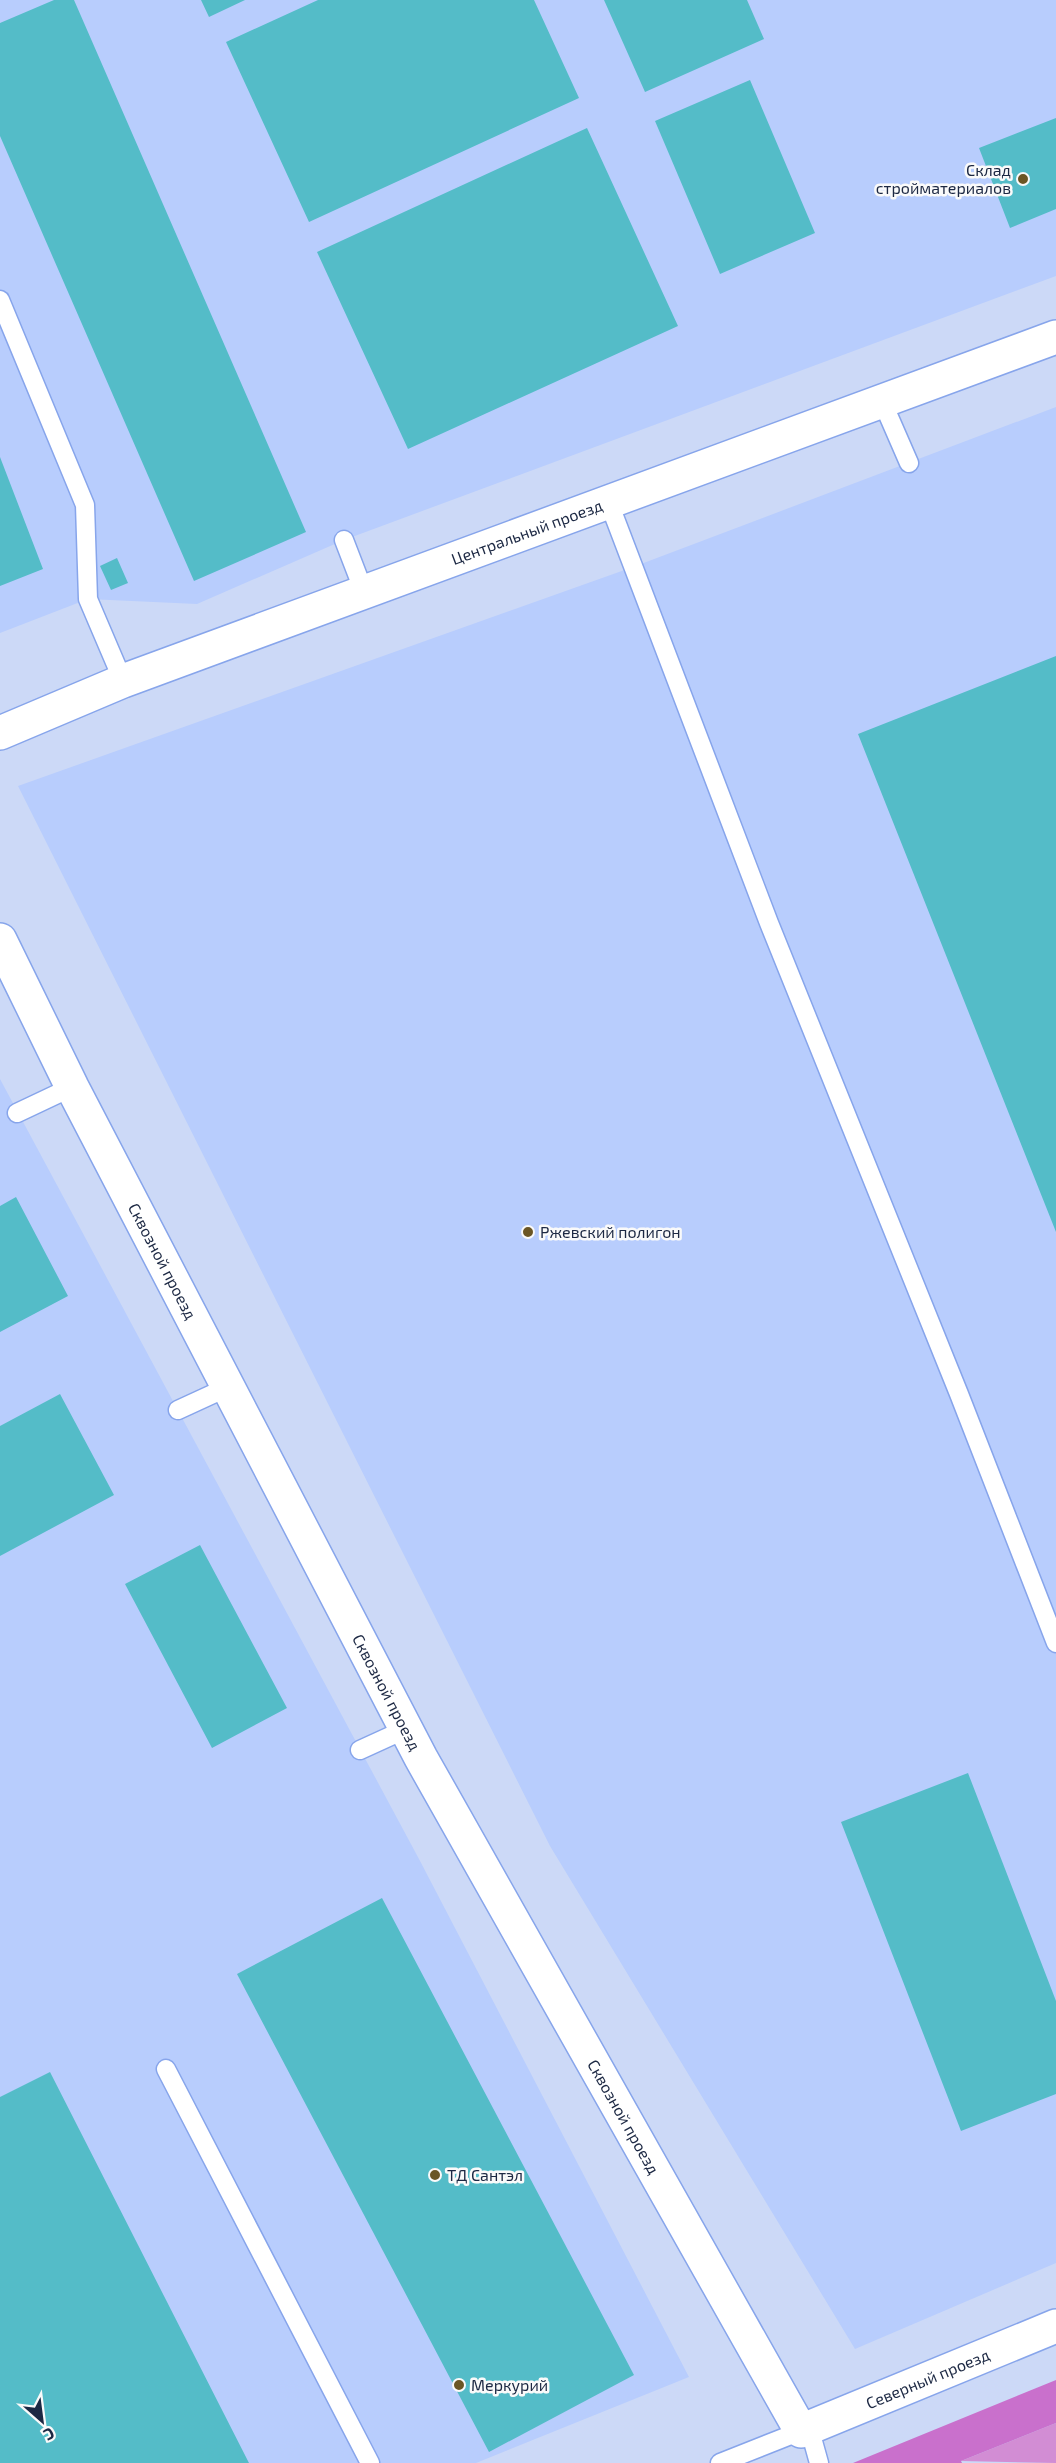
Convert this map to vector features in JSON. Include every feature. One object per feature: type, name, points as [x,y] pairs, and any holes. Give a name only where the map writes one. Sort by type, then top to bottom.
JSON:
[{"type":"street","name":"Центральный проезд","points":[[0,733],[123,681],[1056,337]]},
{"type":"street","name":"Сквозной проезд","points":[[0,940],[72,1087],[406,1730],[805,2429]]},
{"type":"street","name":"Северный проезд","points":[[805,2429],[1056,2326]]},
{"type":"lane","points":[[0,300],[86,505],[88,599],[123,681]]},
{"type":"lane","points":[[882,401],[909,463]]},
{"type":"lane","points":[[609,503],[769,923],[955,1383],[1056,1643]]},
{"type":"lane","points":[[344,540],[364,592]]},
{"type":"lane","points":[[17,1113],[72,1087]]},
{"type":"lane","points":[[178,1410],[228,1387]]},
{"type":"lane","points":[[360,1750],[406,1730]]},
{"type":"lane","points":[[166,2069],[370,2463]]},
{"type":"lane","points":[[720,2463],[805,2429],[819,2463]]},
{"type":"shaded area","points":[[0,0],[1056,0],[1056,276],[344,540],[197,604],[88,599],[0,633]]},
{"type":"shaded area","points":[[1056,407],[1056,2263],[855,2349],[550,1846],[18,786],[633,567]]},
{"type":"shaded area","points":[[0,1079],[419,1859],[689,2377],[476,2463],[0,2463]]},
{"type":"shaded area","points":[[1056,2380],[1056,2423],[961,2461],[962,2463],[853,2463]]},
{"type":"shaded area","points":[[1056,2423],[1056,2463],[961,2461]]},
{"type":"building","points":[[54,0],[74,0],[306,532],[194,581],[0,136],[0,23]]},
{"type":"building","points":[[201,0],[245,0],[209,17]]},
{"type":"building","points":[[318,0],[534,0],[579,98],[309,222],[226,42]]},
{"type":"building","points":[[604,0],[747,0],[764,39],[645,92]]},
{"type":"building","points":[[750,80],[815,233],[720,274],[655,121]]},
{"type":"building","name":"Склад стройматериалов","points":[[1056,118],[1056,209],[1010,228],[979,148]]},
{"type":"building","points":[[587,128],[678,326],[408,449],[317,252]]},
{"type":"building","points":[[0,457],[43,569],[0,586]]},
{"type":"building","points":[[117,558],[128,583],[111,590],[100,566]]},
{"type":"building","points":[[1056,656],[1056,1232],[858,734]]},
{"type":"building","points":[[16,1197],[68,1296],[0,1332],[0,1206]]},
{"type":"building","points":[[60,1394],[114,1495],[0,1556],[0,1426]]},
{"type":"building","points":[[200,1545],[287,1708],[212,1748],[125,1584]]},
{"type":"building","points":[[968,1773],[1056,2001],[1056,2094],[961,2131],[841,1822]]},
{"type":"building","name":"ТД Сантэл","points":[[382,1898],[634,2375],[489,2452],[237,1974]]},
{"type":"building","points":[[50,2072],[249,2463],[0,2463],[0,2097]]},
{"type":"place","name":"Склад стройматериалов","points":[[1023,179]]},
{"type":"place","name":"Ржевский полигон","points":[[528,1232]]},
{"type":"place","name":"ТД Сантэл","points":[[435,2175]]},
{"type":"place","name":"Меркурий","points":[[459,2385]]}]
